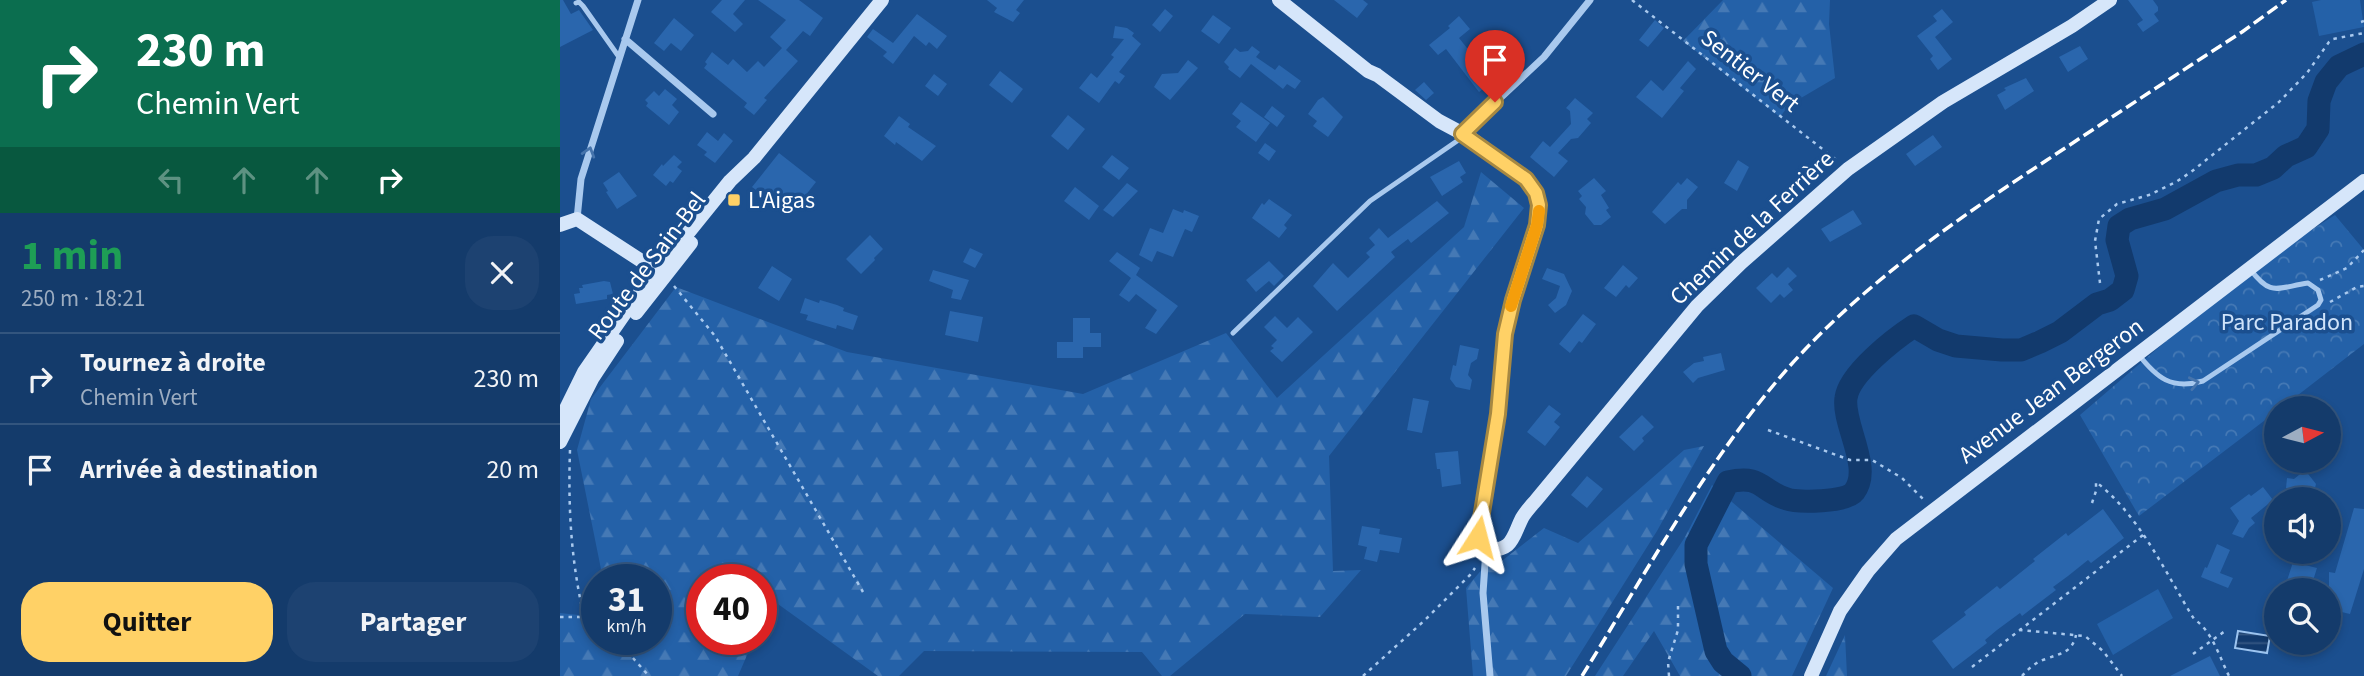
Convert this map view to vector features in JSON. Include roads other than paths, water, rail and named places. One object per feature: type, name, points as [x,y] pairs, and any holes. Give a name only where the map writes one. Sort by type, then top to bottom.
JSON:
[{"type":"street","points":[[577,219],[581,179],[638,0]]},
{"type":"street","name":"Route de Sain-Bel","points":[[560,421],[584,372],[730,181],[754,158],[882,0]]},
{"type":"street","points":[[1279,0],[1368,71],[1526,179],[1536,193],[1539,205],[1537,225],[1505,334],[1498,414],[1478,525],[1478,537],[1486,550],[1483,593],[1490,676]]},
{"type":"street","points":[[1462,134],[1544,57],[1590,0]]},
{"type":"street","name":"Chemin de la Ferrière","points":[[1486,550],[1502,550],[1508,545],[1523,517],[1537,499],[1697,306],[1741,263],[1848,169],[1943,102],[2073,26],[2110,0]]},
{"type":"street","points":[[625,39],[713,114]]},
{"type":"street","name":"Avenue Jean Bergeron","points":[[1811,676],[1840,611],[1896,539],[2364,181]]},
{"type":"street","points":[[560,226],[577,219]]},
{"type":"street","points":[[577,219],[661,273]]},
{"type":"street","name":"Route de Sain-Bel","points":[[565,443],[592,379],[661,273]]},
{"type":"lane","points":[[576,3],[579,2],[583,6],[619,57]]},
{"type":"lane","points":[[1233,333],[1370,201],[1457,141],[1462,134]]},
{"type":"lane","points":[[2138,354],[2160,378],[2170,383],[2182,385],[2203,382],[2318,305],[2321,300],[2318,290],[2308,283],[2273,289],[2262,286],[2250,269]]},
{"type":"waterway","points":[[1740,676],[1723,662],[1716,651],[1696,564],[1696,545],[1728,482],[1748,480],[1778,496],[1793,500],[1822,501],[1850,495],[1859,482],[1860,471],[1848,420],[1846,398],[1855,378],[1884,348],[1914,326],[1938,340],[1956,346],[2002,350],[2021,350],[2060,332],[2097,304],[2110,300],[2123,290],[2127,276],[2117,240],[2119,226],[2130,219],[2165,209],[2216,181],[2238,175],[2256,175],[2273,168],[2286,156],[2306,147],[2318,129],[2319,101],[2326,82],[2339,66],[2364,54]]},
{"type":"railway","points":[[1582,676],[1654,557],[1730,441],[1788,368],[1817,337],[1878,281],[1944,230],[2286,0]]},
{"type":"place","name":"L'Aigas","points":[[734,200]]},
{"type":"park label","name":"Parc Paradon","points":[[2287,322]]}]
